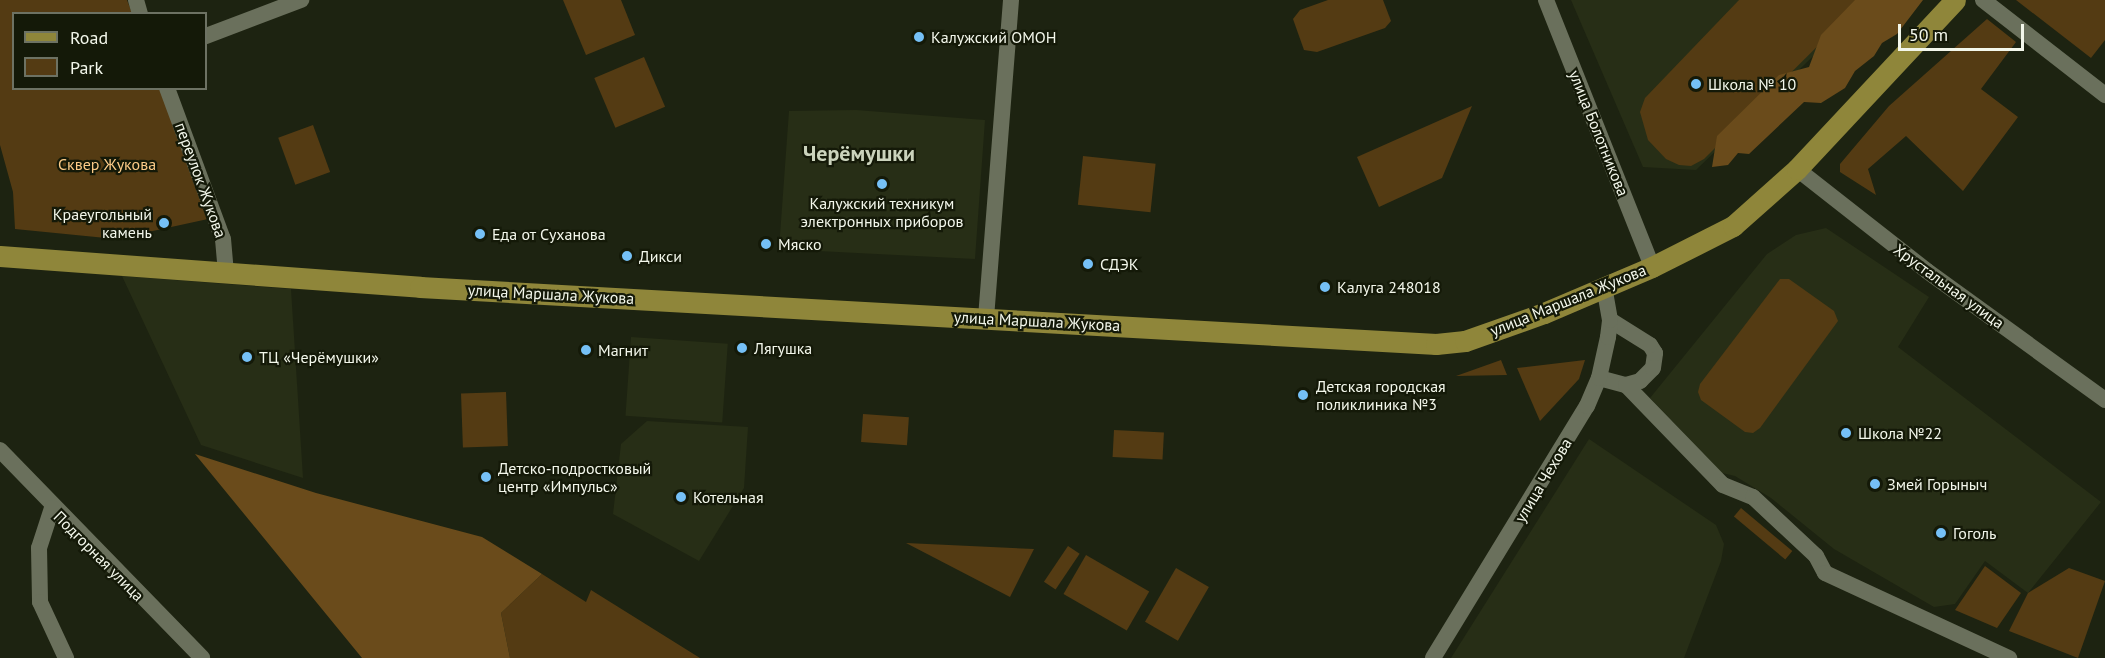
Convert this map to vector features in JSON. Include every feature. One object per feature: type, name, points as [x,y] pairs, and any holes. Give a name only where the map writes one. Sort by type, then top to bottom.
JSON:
[{"type":"main road","name":"улица Маршала Жукова","points":[[0,256],[420,287],[1436,344],[1465,340],[1532,317],[1652,267],[1732,226],[1797,169],[1955,0]]},
{"type":"street","points":[[207,36],[301,0]]},
{"type":"street","points":[[986,318],[1011,0]]},
{"type":"street","name":"улица Болотникова","points":[[1546,0],[1652,267]]},
{"type":"street","points":[[1983,0],[2105,95]]},
{"type":"street","name":"переулок Жукова","points":[[168,90],[223,239],[226,272]]},
{"type":"street","name":"Хрустальная улица","points":[[1797,169],[1927,271],[2105,400]]},
{"type":"street","name":"улица Чехова","points":[[1433,658],[1515,528],[1599,378],[1611,320],[1604,287]]},
{"type":"street","points":[[1599,378],[1626,385],[1640,381],[1653,368],[1655,353],[1640,336],[1611,320]]},
{"type":"street","points":[[1626,385],[1723,485],[1753,497],[1816,556],[1825,573],[2009,658]]},
{"type":"street","name":"Подгорная улица","points":[[0,450],[52,508],[202,658]]},
{"type":"street","points":[[52,508],[39,548],[40,602],[66,658]]},
{"type":"shaded area","name":"Школа № 10","points":[[1571,0],[1871,0],[1696,170],[1643,167]]},
{"type":"shaded area","points":[[1855,0],[1923,0],[1897,34],[1882,43],[1874,56],[1855,71],[1845,88],[1821,103],[1804,102],[1749,154],[1738,153],[1728,165],[1712,167],[1717,136],[1779,75],[1809,67],[1821,35]]},
{"type":"shaded area","name":"Калужский техникум электронных приборов","points":[[856,110],[985,120],[975,259],[779,249],[789,111]]},
{"type":"shaded area","name":"Школа №22","points":[[1826,228],[1929,297],[1898,347],[2101,502],[2028,593],[1985,561],[1955,604],[1934,607],[1834,549],[1771,498],[1735,476],[1722,473],[1650,398],[1767,254],[1796,235]]},
{"type":"shaded area","points":[[122,276],[291,289],[303,478],[201,445]]},
{"type":"shaded area","points":[[631,337],[728,344],[722,423],[625,416]]},
{"type":"shaded area","points":[[647,421],[748,427],[744,488],[699,561],[613,514],[621,444]]},
{"type":"shaded area","points":[[1589,439],[1716,525],[1724,544],[1721,561],[1684,658],[1451,658]]},
{"type":"shaded area","points":[[195,454],[316,493],[482,537],[542,574],[501,613],[510,658],[362,658]]},
{"type":"green space","name":"Сквер Жукова","points":[[0,0],[127,0],[132,12],[12,12],[12,90],[160,90],[208,219],[116,239],[15,229],[13,192],[0,145]]},
{"type":"green space","points":[[563,0],[621,0],[635,35],[586,55]]},
{"type":"green space","points":[[1328,0],[1383,0],[1391,21],[1385,28],[1317,52],[1304,50],[1293,19],[1300,10]]},
{"type":"green space","points":[[1739,0],[1864,0],[1704,159],[1691,166],[1679,165],[1666,159],[1648,140],[1640,112],[1645,98]]},
{"type":"green space","points":[[2016,0],[2105,0],[2105,40],[2091,58]]},
{"type":"green space","points":[[1987,19],[2016,42],[1981,89],[2018,117],[1963,191],[1906,136],[1868,169],[1876,195],[1840,172],[1840,164],[1889,106]]},
{"type":"green space","points":[[644,57],[665,107],[615,128],[594,78]]},
{"type":"green space","points":[[1472,106],[1442,178],[1379,207],[1357,157]]},
{"type":"green space","points":[[313,125],[330,172],[295,185],[278,138]]},
{"type":"green space","points":[[1083,156],[1156,164],[1150,212],[1078,205]]},
{"type":"green space","points":[[1780,279],[1789,279],[1834,311],[1838,321],[1760,428],[1753,433],[1745,432],[1701,400],[1698,392],[1700,384]]},
{"type":"green space","points":[[1501,360],[1507,375],[1456,376]]},
{"type":"green space","points":[[1585,360],[1579,379],[1540,421],[1517,368]]},
{"type":"green space","points":[[506,392],[508,446],[463,448],[461,394]]},
{"type":"green space","points":[[863,414],[909,417],[907,445],[861,442]]},
{"type":"green space","points":[[1114,430],[1164,433],[1163,460],[1113,457]]},
{"type":"green space","points":[[1741,508],[1792,551],[1785,559],[1734,516]]},
{"type":"green space","points":[[906,543],[1034,549],[1010,597]]},
{"type":"green space","points":[[1068,546],[1080,554],[1056,589],[1044,582]]},
{"type":"green space","points":[[1086,555],[1149,592],[1127,630],[1064,594]]},
{"type":"green space","points":[[1985,566],[2021,593],[1997,628],[1955,610]]},
{"type":"green space","points":[[1176,568],[1209,587],[1178,641],[1145,622]]},
{"type":"green space","points":[[2069,568],[2105,581],[2078,658],[2009,631],[2028,593]]},
{"type":"green space","points":[[542,574],[586,602],[591,590],[700,658],[510,658],[501,613]]},
{"type":"place","name":"Калужский ОМОН","points":[[919,37]]},
{"type":"place","name":"Школа № 10","points":[[1696,84]]},
{"type":"place","name":"Калужский техникум электронных приборов","points":[[882,184]]},
{"type":"place","name":"Краеугольный камень","points":[[164,223]]},
{"type":"place","name":"Еда от Суханова","points":[[480,234]]},
{"type":"place","name":"Мяско","points":[[766,244]]},
{"type":"place","name":"Дикси","points":[[627,256]]},
{"type":"place","name":"СДЭК","points":[[1088,264]]},
{"type":"place","name":"Калуга 248018","points":[[1325,287]]},
{"type":"place","name":"Лягушка","points":[[742,348]]},
{"type":"place","name":"Магнит","points":[[586,350]]},
{"type":"place","name":"ТЦ «Черёмушки»","points":[[247,357]]},
{"type":"place","name":"Детская городская поликлиника №3","points":[[1303,395]]},
{"type":"place","name":"Школа №22","points":[[1846,433]]},
{"type":"place","name":"Детско-подростковый центр «Импульс»","points":[[486,477]]},
{"type":"place","name":"Змей Горыныч","points":[[1875,484]]},
{"type":"place","name":"Котельная","points":[[681,497]]},
{"type":"place","name":"Гоголь","points":[[1941,533]]},
{"type":"district","name":"Черёмушки","points":[[859,154]]}]
